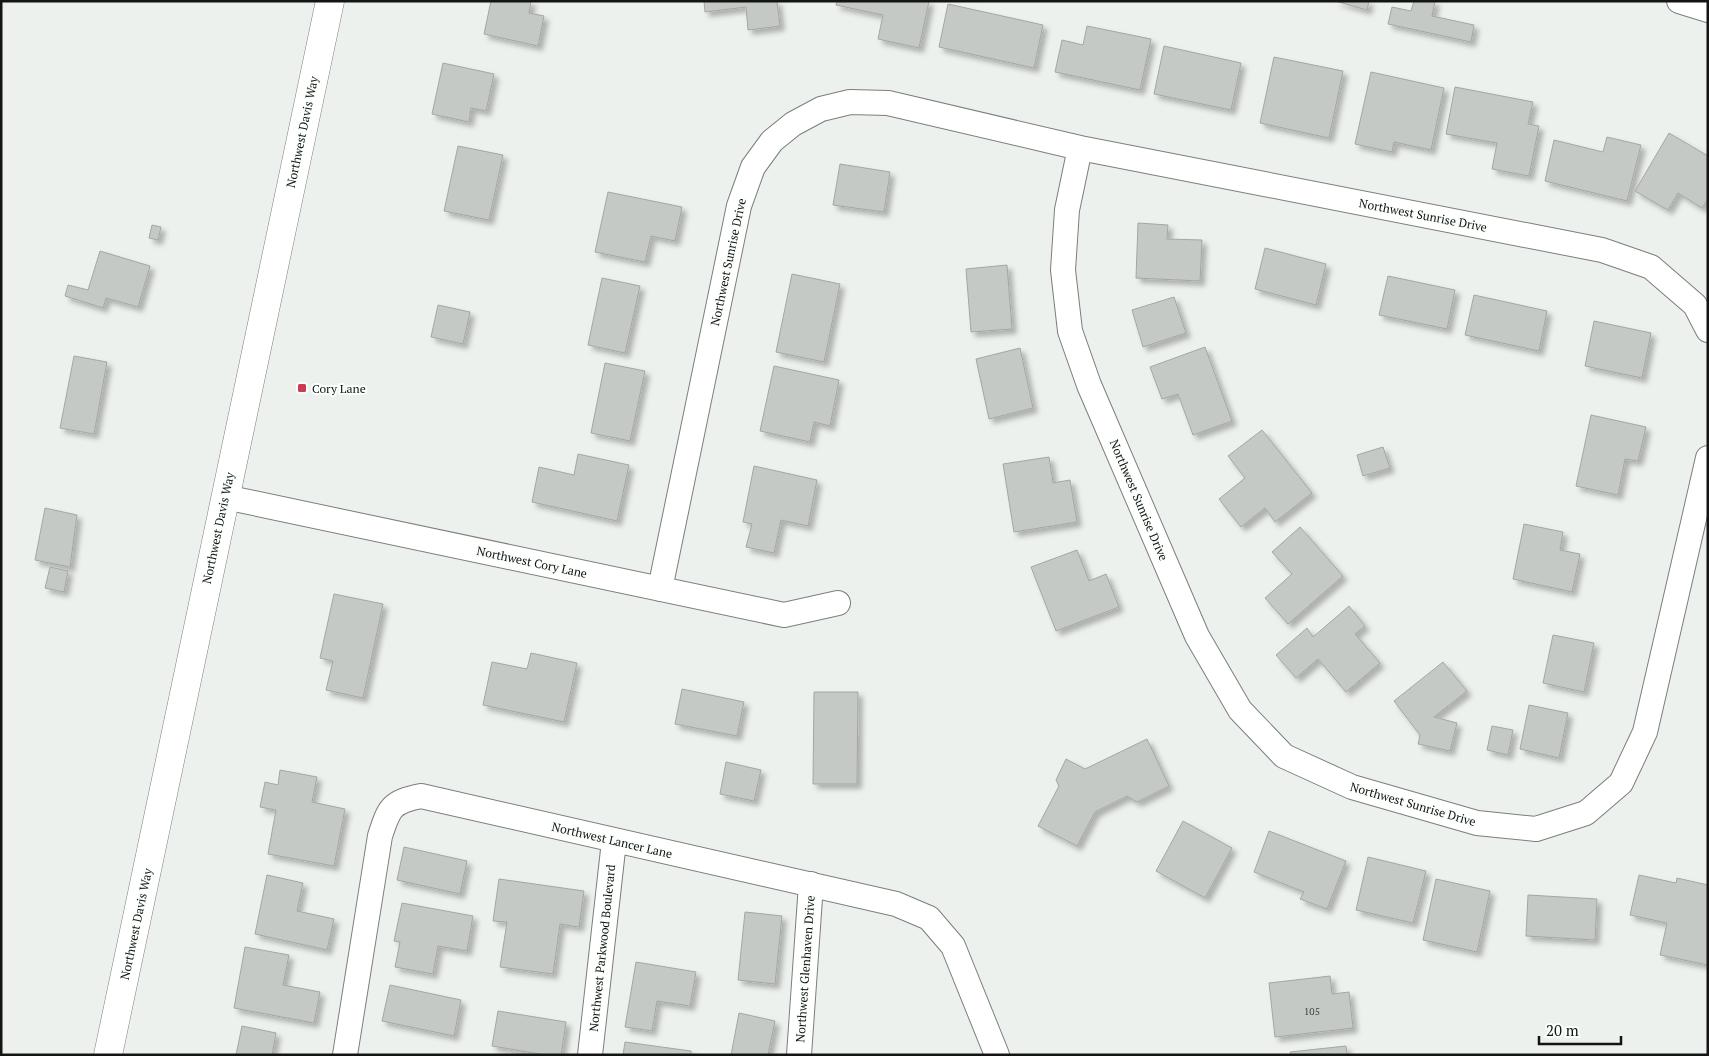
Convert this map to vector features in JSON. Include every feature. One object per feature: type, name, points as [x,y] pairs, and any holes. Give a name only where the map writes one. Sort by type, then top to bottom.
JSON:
[{"type":"main road","name":"Northwest Davis Way","points":[[108,1055],[330,1]]},
{"type":"street","points":[[1678,1],[1708,10]]},
{"type":"street","name":"Northwest Sunrise Drive","points":[[660,589],[739,206],[752,168],[772,141],[793,124],[821,109],[850,102],[888,103],[1080,148],[1602,250],[1651,267],[1695,305],[1708,330]]},
{"type":"street","name":"Northwest Sunrise Drive","points":[[1080,148],[1068,210],[1063,270],[1070,331],[1089,385],[1197,636],[1240,710],[1284,756],[1352,787],[1477,823],[1536,829],[1586,813],[1621,783],[1645,732],[1708,458]]},
{"type":"street","name":"Northwest Cory Lane","points":[[225,497],[784,615],[838,603]]},
{"type":"street","name":"Northwest Lancer Lane","points":[[345,1055],[380,836],[388,812],[402,800],[421,796],[896,904],[929,918],[953,946],[996,1055]]},
{"type":"street","name":"Northwest Parkwood Boulevard","points":[[590,1055],[614,841]]},
{"type":"street","name":"Northwest Glenhaven Drive","points":[[800,1055],[811,884]]},
{"type":"building","points":[[491,1],[531,1],[529,13],[544,16],[538,46],[484,34]]},
{"type":"building","points":[[704,1],[777,1],[780,26],[748,30],[746,7],[705,12]]},
{"type":"building","points":[[837,1],[929,1],[919,48],[878,39],[883,15],[836,5]]},
{"type":"building","points":[[1335,1],[1369,1],[1367,10]]},
{"type":"building","points":[[1414,1],[1435,1],[1432,16],[1474,25],[1471,42],[1388,24],[1392,7],[1411,11]]},
{"type":"building","points":[[948,4],[1043,25],[1034,68],[939,47]]},
{"type":"building","points":[[1087,26],[1151,39],[1140,90],[1055,72],[1062,40],[1083,45]]},
{"type":"building","points":[[1164,46],[1241,63],[1231,110],[1154,94]]},
{"type":"building","points":[[1274,57],[1343,71],[1329,138],[1260,123]]},
{"type":"building","points":[[443,63],[494,74],[486,111],[471,108],[469,122],[432,114]]},
{"type":"building","points":[[1371,72],[1444,88],[1431,150],[1394,142],[1392,152],[1355,144]]},
{"type":"building","points":[[1455,87],[1533,102],[1528,124],[1539,126],[1529,176],[1492,169],[1497,143],[1446,134]]},
{"type":"building","points":[[1669,133],[1708,156],[1708,199],[1702,208],[1678,193],[1668,210],[1635,191]]},
{"type":"building","points":[[1607,137],[1641,145],[1627,201],[1545,181],[1554,140],[1603,152]]},
{"type":"building","points":[[458,146],[503,155],[489,220],[444,211]]},
{"type":"building","points":[[840,164],[890,172],[884,212],[833,205]]},
{"type":"building","points":[[608,192],[682,207],[675,241],[651,236],[645,262],[595,252]]},
{"type":"building","points":[[1138,223],[1168,225],[1167,239],[1202,240],[1200,281],[1136,278]]},
{"type":"building","points":[[152,225],[161,227],[158,240],[149,238]]},
{"type":"building","points":[[1265,248],[1326,264],[1316,305],[1255,289]]},
{"type":"building","points":[[100,251],[150,266],[138,307],[106,298],[103,308],[65,296],[68,285],[88,290]]},
{"type":"building","points":[[1007,265],[1012,329],[971,332],[966,269]]},
{"type":"building","points":[[792,274],[840,284],[824,362],[776,352]]},
{"type":"building","points":[[1388,276],[1455,290],[1447,329],[1379,315]]},
{"type":"building","points":[[602,278],[640,286],[625,353],[588,345]]},
{"type":"building","points":[[1474,295],[1547,311],[1539,351],[1465,335]]},
{"type":"building","points":[[1174,297],[1186,333],[1143,347],[1132,310]]},
{"type":"building","points":[[438,305],[470,312],[463,344],[431,337]]},
{"type":"building","points":[[1594,321],[1651,333],[1642,378],[1585,366]]},
{"type":"building","points":[[1205,347],[1232,421],[1193,435],[1178,394],[1162,399],[1150,367]]},
{"type":"building","points":[[1020,348],[1033,408],[989,419],[976,359]]},
{"type":"building","points":[[74,356],[107,362],[94,434],[60,428]]},
{"type":"building","points":[[605,363],[645,371],[630,441],[591,433]]},
{"type":"building","points":[[774,366],[839,380],[830,426],[814,422],[810,442],[760,431]]},
{"type":"building","points":[[1591,415],[1646,427],[1638,461],[1625,459],[1618,495],[1576,486]]},
{"type":"building","points":[[1262,430],[1312,493],[1275,522],[1265,508],[1241,527],[1219,499],[1245,478],[1228,456]]},
{"type":"building","points":[[1383,447],[1390,468],[1363,476],[1357,455]]},
{"type":"building","points":[[578,454],[629,465],[617,521],[532,502],[539,467],[574,475]]},
{"type":"building","points":[[1049,457],[1053,483],[1070,480],[1077,522],[1014,532],[1003,464]]},
{"type":"building","points":[[754,466],[817,480],[808,526],[781,520],[774,553],[746,547],[752,524],[743,522]]},
{"type":"building","points":[[45,508],[77,515],[70,567],[35,560]]},
{"type":"building","points":[[1524,524],[1563,532],[1560,550],[1580,554],[1572,592],[1513,579]]},
{"type":"building","points":[[1300,527],[1343,576],[1288,624],[1265,598],[1292,574],[1272,552]]},
{"type":"building","points":[[1077,550],[1089,581],[1106,574],[1119,607],[1056,631],[1031,567]]},
{"type":"building","points":[[50,567],[68,571],[64,592],[45,588]]},
{"type":"building","points":[[334,594],[383,604],[363,698],[326,690],[333,661],[320,658]]},
{"type":"building","points":[[1349,606],[1365,626],[1355,634],[1380,663],[1346,692],[1318,659],[1296,678],[1276,655],[1307,628],[1313,637]]},
{"type":"building","points":[[1553,635],[1594,643],[1584,692],[1543,683]]},
{"type":"building","points":[[531,653],[577,663],[564,722],[483,705],[492,662],[527,669]]},
{"type":"building","points":[[1443,662],[1467,691],[1434,717],[1457,723],[1450,751],[1418,744],[1420,735],[1394,701]]},
{"type":"building","points":[[682,689],[744,702],[737,736],[675,724]]},
{"type":"building","points":[[814,692],[858,692],[857,784],[813,784]]},
{"type":"building","points":[[1529,705],[1568,713],[1559,758],[1520,749]]},
{"type":"building","points":[[1492,726],[1513,730],[1508,755],[1487,750]]},
{"type":"building","points":[[1147,739],[1169,786],[1137,802],[1127,796],[1095,812],[1077,846],[1038,826],[1059,786],[1056,780],[1066,759],[1085,769]]},
{"type":"building","points":[[726,762],[761,770],[754,801],[720,794]]},
{"type":"building","points":[[280,770],[317,777],[312,802],[345,809],[334,866],[268,854],[276,810],[260,807],[265,782],[278,785]]},
{"type":"building","points":[[1183,821],[1232,848],[1205,898],[1156,871]]},
{"type":"building","points":[[1269,831],[1346,861],[1327,909],[1300,899],[1304,892],[1254,872]]},
{"type":"building","points":[[404,847],[467,861],[460,894],[397,880]]},
{"type":"building","points":[[1368,857],[1426,871],[1413,923],[1356,910]]},
{"type":"building","points":[[267,875],[303,883],[297,911],[334,919],[327,950],[255,934]]},
{"type":"building","points":[[1639,875],[1676,883],[1677,878],[1708,885],[1708,965],[1660,955],[1667,923],[1630,915]]},
{"type":"building","points":[[499,879],[584,891],[579,927],[560,924],[553,974],[500,967],[507,922],[493,921]]},
{"type":"building","points":[[1436,879],[1490,891],[1477,952],[1423,940]]},
{"type":"building","points":[[1528,895],[1597,899],[1595,940],[1526,936]]},
{"type":"building","points":[[402,903],[473,916],[467,951],[438,946],[433,974],[395,967],[400,942],[394,941]]},
{"type":"building","points":[[745,912],[782,916],[775,984],[738,980]]},
{"type":"building","points":[[245,947],[289,955],[283,985],[320,992],[314,1023],[234,1008]]},
{"type":"building","points":[[636,962],[696,972],[690,1006],[657,1001],[652,1031],[625,1027]]},
{"type":"building","points":[[1330,976],[1332,994],[1349,992],[1353,1028],[1275,1037],[1269,983]]},
{"type":"building","points":[[390,985],[461,1000],[454,1036],[382,1021]]},
{"type":"building","points":[[498,1011],[566,1022],[561,1055],[546,1055],[492,1046]]},
{"type":"building","points":[[739,1013],[775,1021],[768,1055],[731,1055]]},
{"type":"building","points":[[242,1026],[276,1033],[272,1055],[236,1055]]},
{"type":"building","points":[[625,1042],[691,1051],[691,1055],[623,1055]]},
{"type":"building","points":[[1346,1046],[1347,1055],[1291,1055],[1290,1052]]},
{"type":"place","name":"Cory Lane","points":[[302,388]]}]
